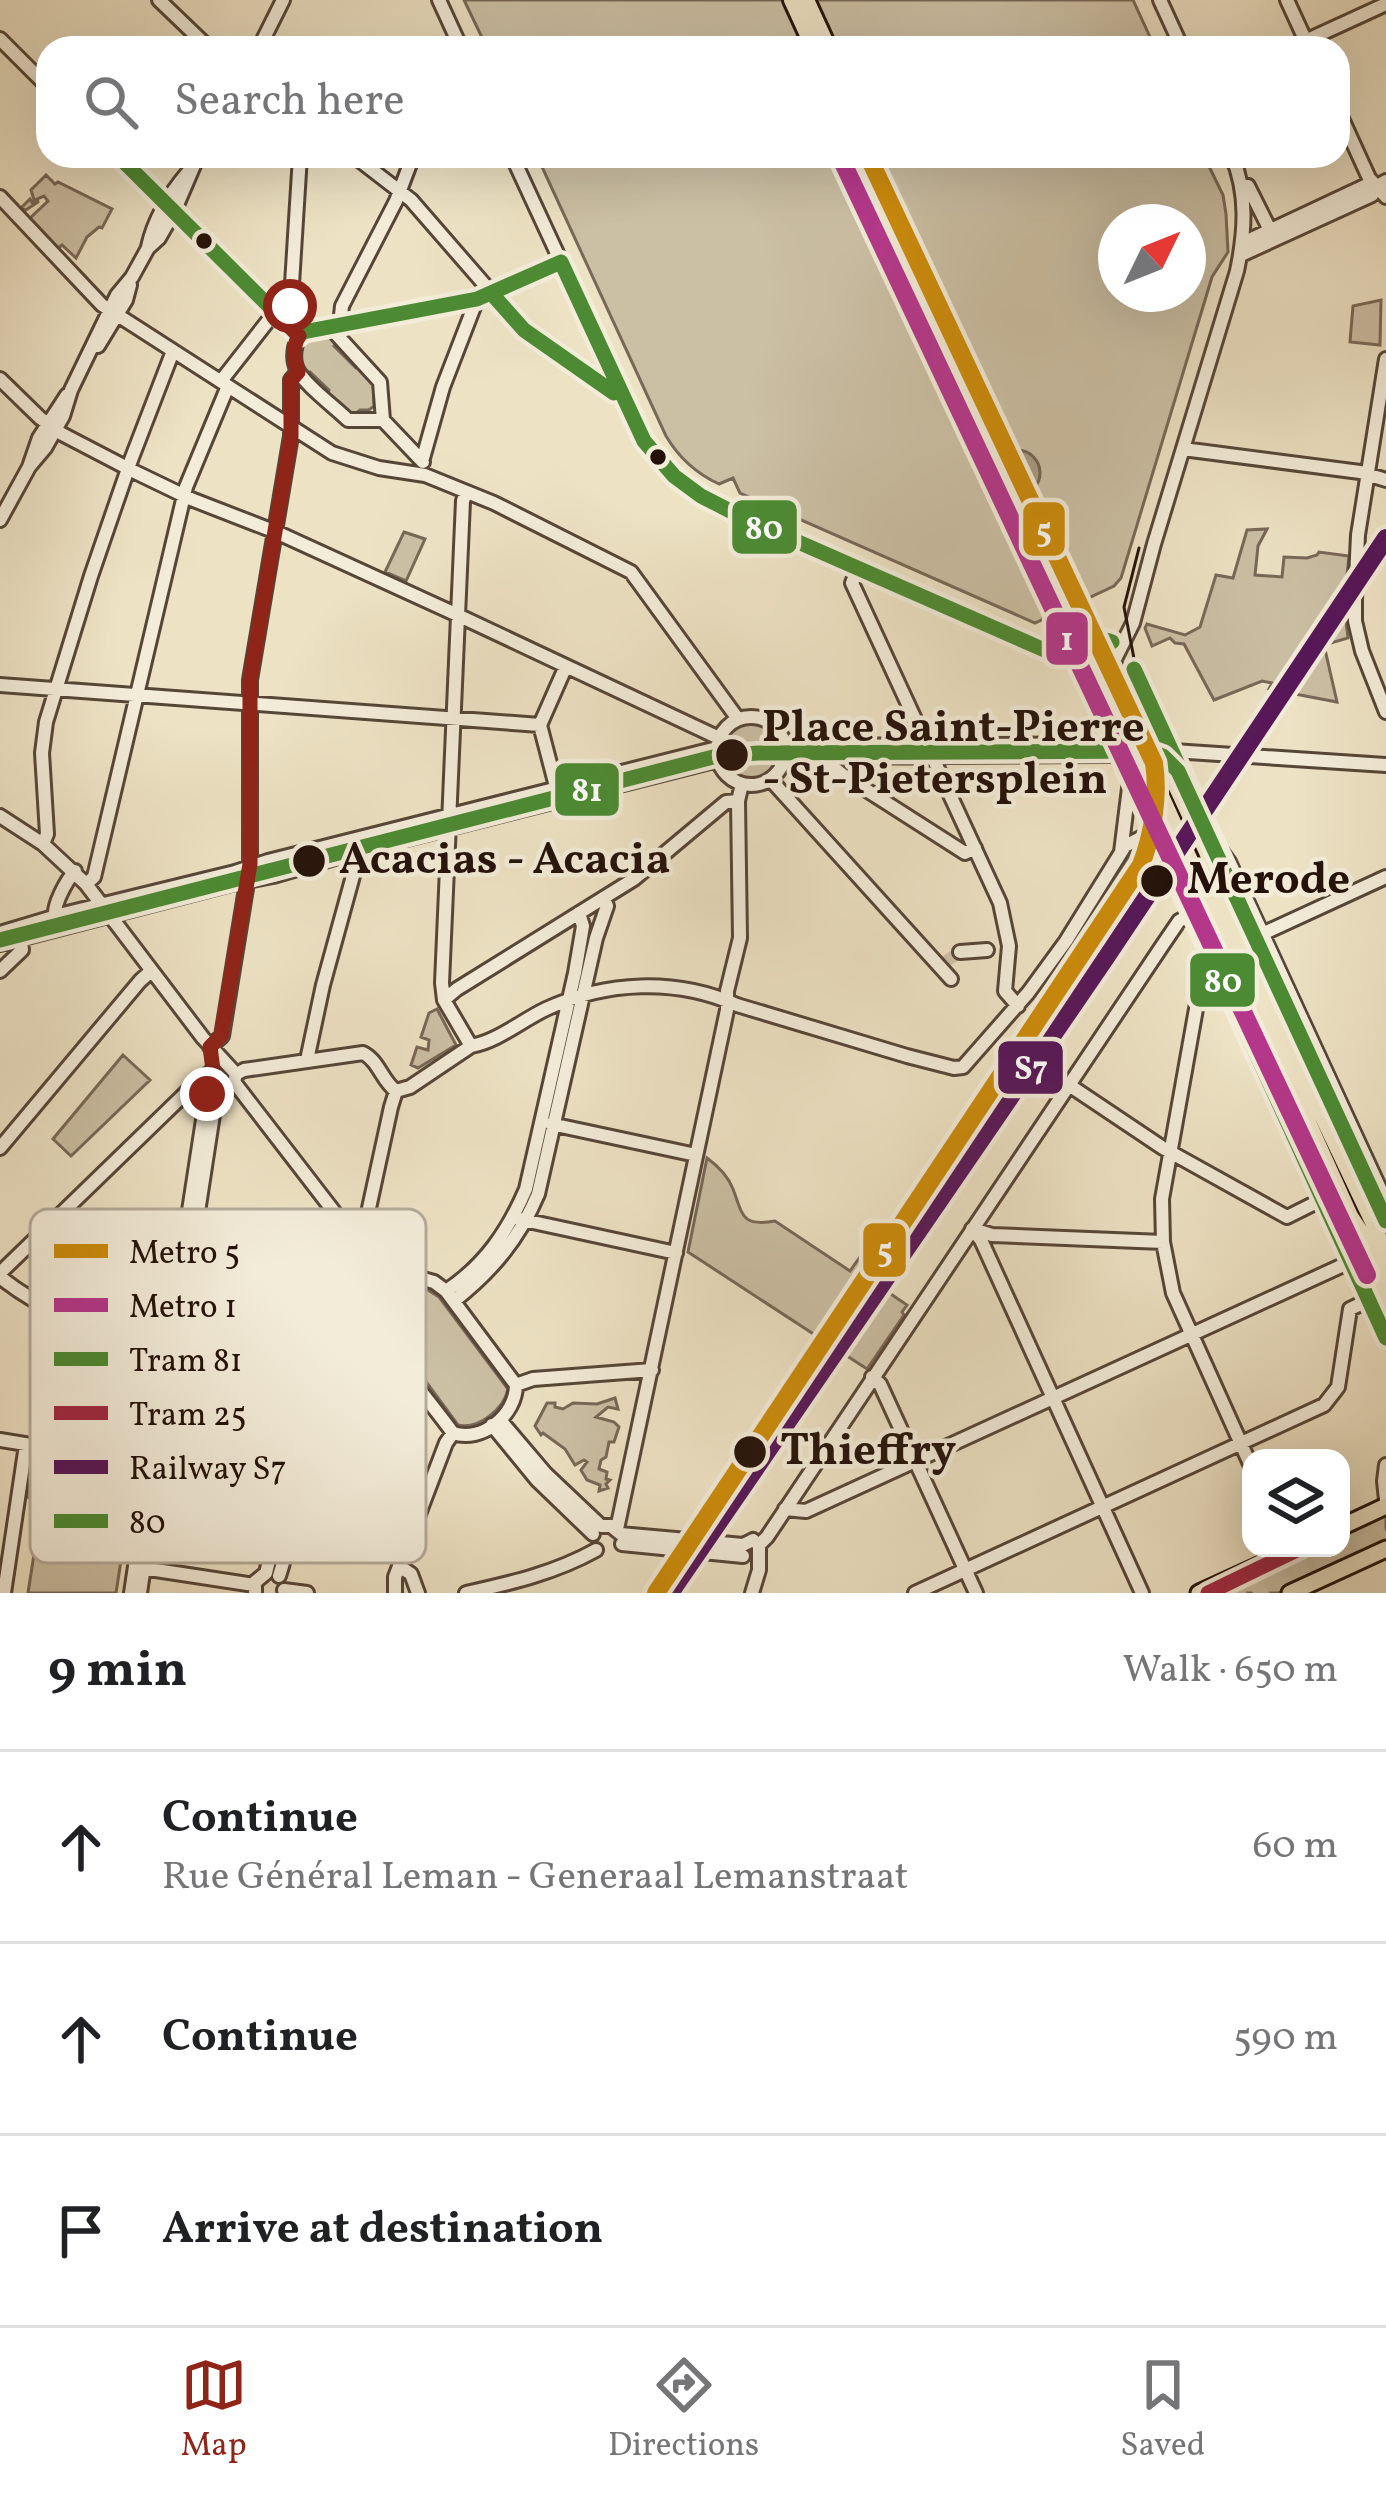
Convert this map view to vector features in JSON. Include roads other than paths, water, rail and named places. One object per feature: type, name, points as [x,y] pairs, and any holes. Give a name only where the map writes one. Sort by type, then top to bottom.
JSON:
[{"type":"highway","points":[[792,0],[808,36]]},
{"type":"highway","points":[[806,0],[822,36]]},
{"type":"highway","points":[[1126,754],[1137,763],[1190,879],[1221,930]]},
{"type":"highway","points":[[1161,755],[1241,940]]},
{"type":"highway","points":[[1161,755],[1221,930],[1350,1216],[1378,1301]]},
{"type":"highway","points":[[1161,755],[1241,940],[1374,1224],[1386,1260]]},
{"type":"highway","points":[[1350,1216],[1386,1281]]},
{"type":"highway","points":[[1374,1224],[1386,1241]]},
{"type":"main road","points":[[1350,1522],[1386,1503]]},
{"type":"main road","points":[[1290,1593],[1308,1589],[1386,1549]]},
{"type":"main road","points":[[1199,1593],[1276,1557]]},
{"type":"street","points":[[158,0],[196,36]]},
{"type":"street","points":[[263,36],[283,0]]},
{"type":"street","points":[[439,0],[452,36]]},
{"type":"street","points":[[1160,0],[1176,36]]},
{"type":"street","points":[[1287,0],[1304,36]]},
{"type":"street","points":[[1324,36],[1386,4]]},
{"type":"street","points":[[0,39],[36,75]]},
{"type":"street","points":[[1350,136],[1369,178],[1383,188]]},
{"type":"street","points":[[130,168],[299,336]]},
{"type":"street","points":[[0,520],[45,448],[51,426],[148,248],[159,238],[192,168]]},
{"type":"street","points":[[86,884],[94,877],[184,496],[224,383],[277,314],[290,306],[299,168]]},
{"type":"street","points":[[370,168],[400,190],[524,330],[614,393],[620,391]]},
{"type":"street","points":[[408,168],[342,306],[337,335],[380,382],[383,419],[423,458]]},
{"type":"street","points":[[518,168],[620,391],[650,450],[674,476],[718,505],[858,568],[1049,652],[1107,667],[1133,623],[1242,249],[1244,222],[1236,168]]},
{"type":"street","points":[[1241,184],[1248,186],[1270,230]]},
{"type":"street","points":[[1242,249],[1270,230],[1367,185],[1383,188]]},
{"type":"street","points":[[1242,249],[1383,188]]},
{"type":"street","points":[[2,203],[114,312],[332,453],[379,468],[424,475],[494,503],[631,572],[738,719]]},
{"type":"street","points":[[383,419],[348,420],[298,372],[294,357],[299,336],[477,299],[561,262]]},
{"type":"street","points":[[424,475],[423,458],[443,387],[477,299]]},
{"type":"street","points":[[43,844],[47,830],[42,753],[46,722],[128,468],[173,351]]},
{"type":"street","points":[[1386,359],[1358,535],[1355,621],[1368,672],[1386,712]]},
{"type":"street","points":[[196,1209],[249,874],[250,680],[276,532],[291,380],[298,372]]},
{"type":"street","points":[[0,380],[51,426],[128,468],[566,665],[718,749]]},
{"type":"street","points":[[1183,449],[1386,480]]},
{"type":"street","points":[[466,492],[442,982],[444,1000],[471,1046]]},
{"type":"street","points":[[858,568],[852,583],[1000,903],[998,948],[1005,992],[1018,1006]]},
{"type":"street","points":[[1161,755],[1114,653],[1103,637],[1094,638],[1086,645],[1126,734],[1130,778],[1352,1261],[1378,1301],[1386,1338]]},
{"type":"street","points":[[558,794],[540,724],[566,665]]},
{"type":"street","points":[[0,685],[540,724]]},
{"type":"street","points":[[750,716],[770,722],[780,734],[784,752],[780,769],[757,784],[742,784],[724,773],[718,749],[727,726],[738,719],[750,716]]},
{"type":"street","points":[[0,933],[20,933],[249,874],[300,853],[354,847],[718,749]]},
{"type":"street","points":[[830,751],[834,768],[843,775],[965,853],[975,848]]},
{"type":"street","points":[[784,752],[1126,754],[1386,765]]},
{"type":"street","points":[[770,778],[942,964],[950,980]]},
{"type":"street","points":[[1121,852],[1130,778]]},
{"type":"street","points":[[613,1544],[740,938],[738,801],[742,784]]},
{"type":"street","points":[[444,1000],[634,879],[726,802],[738,801]]},
{"type":"street","points":[[0,816],[43,844],[86,884],[220,1069],[333,1209]]},
{"type":"street","points":[[66,1209],[194,1084],[220,1069],[244,1070],[363,1053],[396,1091],[546,1009],[583,995],[629,987],[689,989],[954,1068],[962,1066],[1018,1006],[1066,941],[1121,852],[1154,831]]},
{"type":"street","points":[[1201,839],[1223,852],[1380,1173],[1386,1202]]},
{"type":"street","points":[[307,1060],[356,865],[354,847]]},
{"type":"street","points":[[55,917],[54,908],[75,872]]},
{"type":"street","points":[[1262,934],[1386,877]]},
{"type":"street","points":[[450,1296],[520,1219],[607,906],[603,898]]},
{"type":"street","points":[[0,944],[55,917],[105,910]]},
{"type":"street","points":[[548,1124],[582,939],[579,913]]},
{"type":"street","points":[[753,1588],[750,1553],[785,1509],[1179,921],[1192,914]]},
{"type":"street","points":[[0,971],[22,950],[20,933]]},
{"type":"street","points":[[960,952],[998,948]]},
{"type":"street","points":[[1217,969],[1201,981],[1162,1198],[1163,1242],[1173,1293],[1243,1449]]},
{"type":"street","points":[[0,1148],[151,971]]},
{"type":"street","points":[[1069,1085],[1169,1152],[1287,1217],[1323,1199]]},
{"type":"street","points":[[369,1209],[396,1091]]},
{"type":"street","points":[[548,1124],[697,1155]]},
{"type":"street","points":[[520,1219],[676,1253]]},
{"type":"street","points":[[972,1229],[992,1235],[1163,1242]]},
{"type":"street","points":[[972,1229],[1142,1593]]},
{"type":"street","points":[[30,1245],[0,1275],[30,1298]]},
{"type":"street","points":[[785,1509],[806,1511],[1352,1261]]},
{"type":"street","points":[[426,1280],[450,1296],[516,1385],[514,1402],[496,1423],[469,1436],[453,1433],[426,1398]]},
{"type":"street","points":[[915,1593],[1324,1406],[1338,1387],[1350,1309],[1378,1301]]},
{"type":"street","points":[[516,1385],[533,1379],[652,1370]]},
{"type":"street","points":[[872,1378],[880,1384],[976,1593]]},
{"type":"street","points":[[496,1423],[537,1480],[597,1530]]},
{"type":"street","points":[[426,1495],[453,1433]]},
{"type":"street","points":[[0,1440],[30,1446]]},
{"type":"street","points":[[4,1593],[7,1526],[26,1445]]},
{"type":"street","points":[[1386,1465],[1386,1503]]},
{"type":"street","points":[[597,1530],[611,1526],[613,1544]]},
{"type":"street","points":[[597,1530],[593,1543],[659,1542],[750,1553]]},
{"type":"street","points":[[466,1593],[525,1587],[613,1544]]},
{"type":"street","points":[[135,1593],[140,1563]]},
{"type":"street","points":[[272,1575],[275,1563]]},
{"type":"street","points":[[395,1593],[400,1563]]},
{"type":"street","points":[[399,1566],[411,1574],[418,1593]]},
{"type":"street","points":[[139,1567],[255,1589],[260,1576],[272,1575],[284,1582],[284,1592],[307,1593]]},
{"type":"tunnel","points":[[870,168],[1107,678]]},
{"type":"tunnel","points":[[883,168],[906,217]]},
{"type":"tunnel","points":[[945,962],[960,952]]},
{"type":"tunnel","points":[[1253,1593],[1386,1532]]},
{"type":"tunnel","points":[[1230,1593],[1261,1579]]},
{"type":"tram line","points":[[1139,548],[1124,607],[1137,674],[1184,774]]},
{"type":"tram line","points":[[1027,749],[1059,753]]},
{"type":"tram line","name":"81","points":[[0,940],[717,756],[1149,751],[1163,756],[1178,771],[1386,1221]]},
{"type":"tram line","points":[[1379,1196],[1386,1218]]},
{"type":"tram line","name":"25","points":[[1208,1593],[1282,1557]]},
{"type":"metro line","name":"1","points":[[845,168],[1367,1275]]},
{"type":"metro line","name":"5","points":[[656,1593],[1141,865],[1154,814],[1154,763],[874,168]]},
{"type":"rail line","name":"S7","points":[[670,1593],[1105,959],[1386,538]]},
{"type":"place","name":"Place Saint-Pierre - St-Pietersplein","points":[[732,755]]},
{"type":"place","name":"Acacias - Acacia","points":[[309,861]]},
{"type":"place","name":"Merode","points":[[1157,881]]},
{"type":"place","name":"Thieffry","points":[[750,1452]]}]
